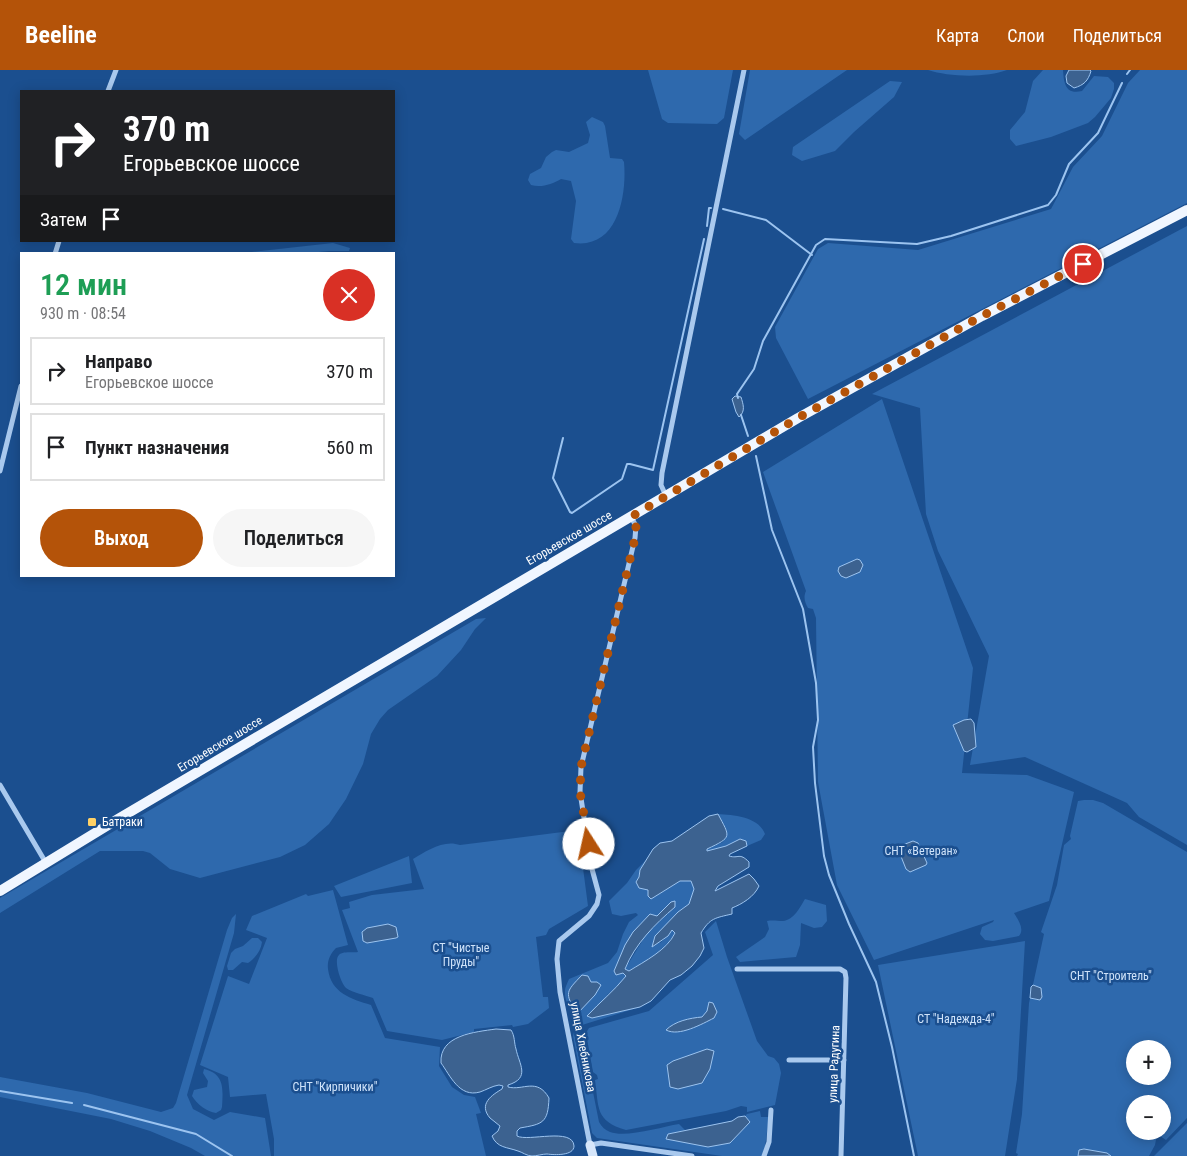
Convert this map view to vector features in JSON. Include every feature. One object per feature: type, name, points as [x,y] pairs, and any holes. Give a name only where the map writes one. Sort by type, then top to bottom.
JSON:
[{"type":"main road","name":"Егорьевское шоссе","points":[[0,891],[798,418],[982,316],[1187,210]]},
{"type":"street","points":[[108,90],[116,70]]},
{"type":"street","points":[[666,496],[661,485],[662,473],[744,70]]},
{"type":"street","points":[[0,471],[20,390]]},
{"type":"street","name":"улица Хлебникова","points":[[593,1156],[560,992],[557,959],[559,941],[589,916],[597,904],[599,895],[592,869],[580,792],[580,780],[588,737],[635,538],[636,526],[631,517]]},
{"type":"street","points":[[0,785],[46,864]]},
{"type":"street","name":"улица Радугина","points":[[737,969],[840,969],[845,972],[841,1156]]},
{"type":"street","points":[[789,1060],[844,1060]]},
{"type":"street","points":[[764,1156],[771,1130],[771,1110]]},
{"type":"street","points":[[590,1145],[601,1143],[651,1153],[692,1156]]},
{"type":"green space","points":[[648,70],[733,70],[724,118],[717,124],[668,123],[662,119]]},
{"type":"green space","points":[[750,70],[847,70],[745,140],[739,134]]},
{"type":"green space","points":[[928,70],[1007,70],[998,73],[968,76]]},
{"type":"green space","points":[[1043,70],[1063,70],[1066,87],[1072,91],[1082,91],[1094,76],[1108,77],[1114,83],[1114,89],[1111,98],[1088,123],[1051,137],[1016,146],[1010,139],[1010,130],[1025,112],[1033,81]]},
{"type":"green space","points":[[1140,70],[1187,70],[1187,203],[808,399],[776,338],[775,327],[818,249],[828,243],[918,250],[1051,209],[1073,167],[1102,136],[1128,83]]},
{"type":"green space","points":[[890,81],[902,82],[894,97],[835,151],[802,161],[792,155],[793,147]]},
{"type":"green space","points":[[592,117],[603,122],[605,126],[610,158],[622,159],[624,162],[624,189],[617,217],[610,229],[601,238],[589,243],[574,243],[571,239],[576,201],[571,181],[561,179],[539,186],[531,185],[528,180],[530,174],[541,168],[546,157],[552,152],[556,150],[569,152],[588,143],[590,135],[586,122]]},
{"type":"green space","points":[[1187,226],[1187,845],[1139,817],[1127,803],[1025,757],[970,765],[989,656],[938,551],[926,514],[920,408],[872,394]]},
{"type":"green space","points":[[333,243],[350,248],[349,251],[252,252]]},
{"type":"green space","name":"СНТ «Ветеран»","points":[[882,399],[973,668],[962,773],[1027,775],[1074,792],[1049,901],[1014,913],[1021,927],[1019,936],[993,941],[985,940],[980,934],[982,927],[994,920],[874,960],[837,885],[818,782],[816,618],[813,609],[808,608],[806,604],[806,591],[763,472]]},
{"type":"green space","points":[[486,618],[475,629],[461,650],[437,676],[388,710],[380,719],[371,734],[363,764],[346,799],[329,824],[305,845],[280,857],[200,878],[170,869],[150,853],[143,851],[100,851],[0,913],[0,898],[476,619]]},
{"type":"green space","name":"СНТ \"Строитель\"","points":[[1093,800],[1103,803],[1187,852],[1187,1118],[1171,1135],[1171,1095],[1126,1095],[1126,1140],[1156,1140],[1149,1156],[1017,1156],[1018,1154],[1016,1153],[1022,1114],[1029,1003],[1044,934],[1041,932],[1057,885],[1064,845],[1071,839],[1070,836],[1078,801]]},
{"type":"green space","points":[[718,814],[738,816],[752,820],[762,828],[765,834],[761,840],[747,846],[746,841],[740,839],[707,852],[707,849],[723,842],[727,831]]},
{"type":"green space","name":"СТ \"Чистые Пруды\"","points":[[578,830],[588,906],[549,929],[546,935],[536,937],[543,997],[548,997],[549,1008],[528,1024],[513,1027],[512,1025],[474,1029],[474,1032],[442,1040],[387,1031],[373,998],[352,991],[344,986],[338,972],[337,958],[343,953],[358,952],[342,910],[350,908],[349,902],[372,895],[424,889],[413,859],[442,845],[460,845]]},
{"type":"green space","points":[[409,856],[412,883],[341,897],[334,886]]},
{"type":"green space","points":[[645,861],[640,870],[639,878],[648,890],[651,899],[680,881],[691,881],[695,889],[689,904],[678,912],[656,936],[660,943],[668,936],[672,929],[675,932],[666,944],[655,954],[629,971],[625,969],[647,933],[675,907],[671,902],[625,953],[614,971],[623,973],[626,976],[607,995],[616,1012],[640,1007],[582,1025],[568,1005],[565,996],[566,986],[569,979],[608,963],[617,952],[629,922],[638,915],[636,913],[621,916],[612,914],[609,901]]},
{"type":"green space","name":"СНТ \"Кирпичики\"","points":[[333,890],[348,945],[336,948],[329,958],[328,969],[333,984],[343,994],[371,1005],[385,1038],[440,1047],[439,1066],[452,1087],[464,1095],[475,1097],[481,1113],[476,1114],[486,1156],[274,1156],[274,1139],[266,1094],[230,1097],[228,1077],[200,1065],[228,976],[249,984],[267,938],[246,930],[252,916],[306,894],[308,896]]},
{"type":"green space","points":[[805,899],[826,905],[827,921],[822,927],[814,928],[801,923],[800,945],[796,957],[740,962],[736,957],[765,937],[769,929],[767,921],[787,920],[796,913]]},
{"type":"green space","points":[[236,914],[234,933],[187,1095],[193,1109],[214,1120],[230,1112],[265,1118],[271,1156],[205,1156],[150,1131],[111,1119],[0,1097],[0,1077],[87,1093],[161,1112],[173,1108],[227,930],[232,918]]},
{"type":"green space","points":[[716,921],[757,1041],[768,1056],[774,1058],[779,1064],[781,1073],[775,1105],[747,1112],[747,1107],[741,1106],[726,1111],[626,1130],[616,1126],[604,1118],[598,1106],[595,1080],[598,1079],[597,1075],[593,1072],[586,1033],[589,1028],[649,1011],[713,955],[705,932]]},
{"type":"green space","points":[[252,938],[258,938],[262,942],[257,954],[248,963],[242,962],[233,970],[228,970],[227,966],[231,953]]},
{"type":"green space","name":"СТ \"Надежда-4\"","points":[[1025,941],[1017,1079],[1005,1156],[918,1156],[878,965]]},
{"type":"green space","points":[[574,1032],[579,1033],[582,1037],[599,1122],[602,1127],[610,1132],[625,1134],[679,1124],[685,1130],[669,1134],[667,1139],[708,1147],[730,1143],[750,1122],[745,1116],[760,1111],[761,1117],[769,1117],[762,1156],[722,1156],[597,1138],[592,1133],[573,1036]]},
{"type":"green space","points":[[204,1069],[216,1075],[221,1083],[223,1094],[222,1107],[216,1113],[202,1107],[192,1096],[194,1090],[207,1087],[208,1081],[203,1073]]},
{"type":"green space","points":[[1187,1123],[1187,1156],[1154,1156],[1171,1140]]},
{"type":"shaded area","points":[[1069,70],[1091,71],[1085,82],[1074,88],[1067,83],[1066,76]]},
{"type":"shaded area","points":[[735,396],[741,397],[743,405],[743,412],[739,417],[732,399]]},
{"type":"shaded area","points":[[857,559],[863,565],[860,572],[846,578],[841,576],[838,571],[839,567]]},
{"type":"shaded area","points":[[971,719],[974,723],[976,747],[967,752],[964,751],[953,725]]},
{"type":"shaded area","points":[[718,814],[725,827],[727,836],[721,842],[707,849],[707,851],[726,846],[740,839],[746,841],[747,846],[729,856],[743,857],[749,862],[749,867],[718,886],[715,891],[749,874],[759,886],[757,890],[747,900],[732,908],[732,914],[717,918],[707,924],[701,933],[704,948],[700,956],[681,975],[670,980],[651,1001],[640,1007],[592,1018],[587,1016],[626,976],[623,973],[616,975],[614,971],[633,932],[650,914],[657,916],[671,902],[675,901],[675,907],[653,927],[634,951],[625,969],[629,971],[667,945],[675,933],[672,930],[668,936],[652,947],[655,936],[678,912],[689,904],[694,889],[691,881],[680,881],[651,899],[648,896],[648,890],[639,888],[636,882],[640,870],[653,849],[660,843],[672,841],[709,816]]},
{"type":"shaded area","points":[[913,841],[918,843],[927,863],[910,872],[906,869],[898,849],[900,846]]},
{"type":"shaded area","points":[[388,924],[396,927],[398,937],[367,943],[363,941],[362,932],[367,928]]},
{"type":"shaded area","points":[[582,975],[588,976],[591,982],[597,982],[601,985],[595,995],[577,1014],[570,1001],[569,993],[570,989]]},
{"type":"shaded area","points":[[1033,985],[1041,988],[1042,997],[1040,1000],[1030,998]]},
{"type":"shaded area","points":[[709,1002],[713,1003],[717,1012],[714,1018],[684,1031],[671,1032],[666,1030],[683,1020],[702,1017],[707,1011]]},
{"type":"shaded area","points":[[496,1029],[511,1030],[521,1065],[522,1070],[519,1079],[508,1085],[508,1087],[535,1086],[540,1088],[549,1098],[547,1113],[543,1121],[520,1128],[517,1131],[517,1136],[566,1137],[572,1140],[574,1146],[571,1152],[530,1156],[497,1143],[492,1136],[498,1131],[500,1126],[490,1118],[485,1108],[488,1100],[502,1089],[503,1086],[499,1085],[480,1092],[466,1092],[456,1084],[441,1063],[442,1054],[446,1046],[452,1041],[469,1034]]},
{"type":"shaded area","points":[[707,1049],[714,1051],[710,1069],[702,1083],[678,1089],[670,1087],[667,1065]]},
{"type":"shaded area","points":[[745,1116],[750,1122],[730,1143],[708,1147],[666,1139],[668,1134],[732,1121],[738,1117]]},
{"type":"shaded area","points":[[1084,1149],[1107,1153],[1111,1156],[1078,1156],[1079,1150]]},
{"type":"waterway","points":[[1127,74],[1130,70]]},
{"type":"waterway","points":[[738,398],[737,394],[754,369],[763,341],[816,245],[825,239],[917,244],[951,236],[1048,205],[1056,195],[1069,164],[1098,133],[1122,83]]},
{"type":"waterway","points":[[707,226],[709,208],[711,208]]},
{"type":"waterway","points":[[723,209],[766,220],[812,255]]},
{"type":"waterway","points":[[563,438],[553,478],[572,513],[622,479],[627,464],[653,470],[704,239]]},
{"type":"waterway","points":[[741,415],[748,436]]},
{"type":"waterway","points":[[756,456],[772,530],[803,609],[816,683],[818,720],[813,747],[815,783],[824,856],[829,875],[849,924],[876,982],[892,1047],[914,1156]]},
{"type":"waterway","points":[[0,1091],[72,1103]]},
{"type":"waterway","points":[[84,1105],[196,1134],[232,1156]]},
{"type":"place","name":"Батраки","points":[[92,822]]},
{"type":"route","points":[[589,844],[580,792],[581,767],[635,538],[636,526],[631,517],[798,418],[982,316],[1083,264]]}]
